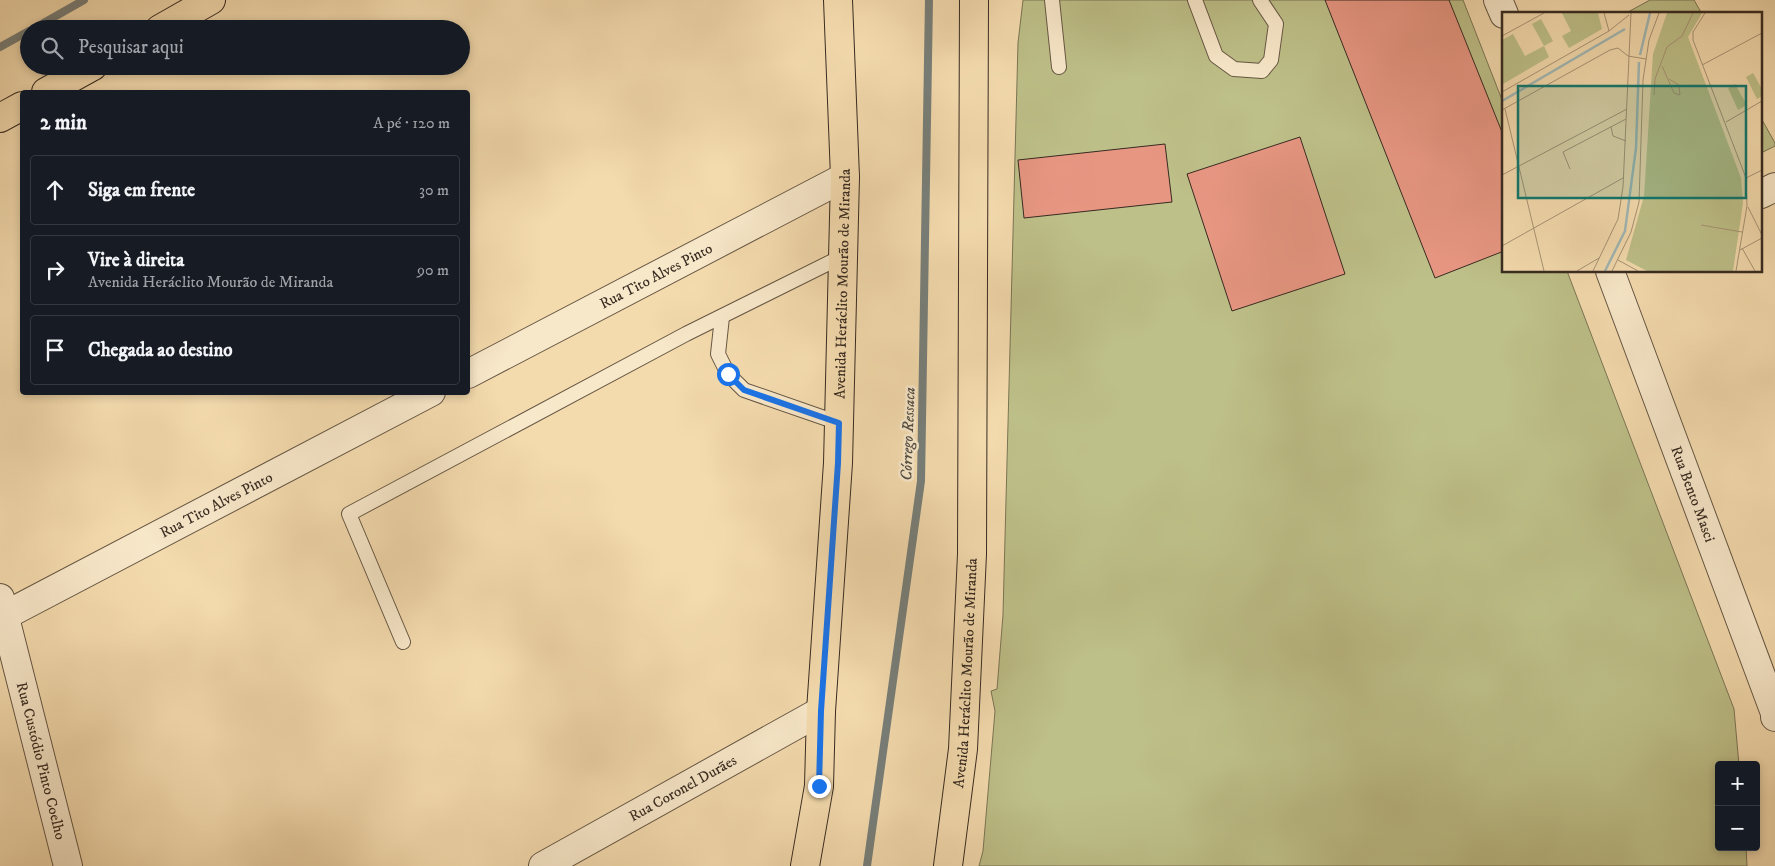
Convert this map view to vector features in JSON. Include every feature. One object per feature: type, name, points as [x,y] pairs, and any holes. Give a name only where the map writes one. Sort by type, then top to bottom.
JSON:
[{"type":"main road","points":[[176,20],[211,0]]},
{"type":"main road","name":"Avenida Heráclito Mourão de Miranda","points":[[805,866],[819,786],[821,711],[838,463],[845,176],[838,0]]},
{"type":"main road","name":"Avenida Heráclito Mourão de Miranda","points":[[948,866],[963,748],[972,554],[974,0]]},
{"type":"main road","points":[[50,90],[77,75]]},
{"type":"main road","points":[[0,118],[20,107]]},
{"type":"street","points":[[1498,0],[1503,12]]},
{"type":"street","name":"Rua Tito Alves Pinto","points":[[470,373],[845,176]]},
{"type":"street","points":[[1762,194],[1775,187]]},
{"type":"street","name":"Rua Bento Masci","points":[[1617,274],[1775,717]]},
{"type":"street","name":"Rua Tito Alves Pinto","points":[[2,610],[426,395]]},
{"type":"street","name":"Rua Custódio Pinto Coelho","points":[[2,610],[68,866]]},
{"type":"street","name":"Rua Coronel Durães","points":[[544,866],[821,711]]},
{"type":"lane","points":[[1052,0],[1059,67]]},
{"type":"lane","points":[[1195,0],[1216,56],[1234,68],[1262,71],[1271,60],[1276,24],[1260,0]]},
{"type":"lane","points":[[403,642],[349,514],[722,317],[843,256]]},
{"type":"lane","points":[[722,317],[718,354],[728,374],[744,390],[839,423]]},
{"type":"green space","points":[[1023,0],[1463,0],[1502,100],[1502,272],[1567,272],[1734,709],[1739,761],[1715,761],[1715,851],[1746,851],[1747,866],[979,866],[983,851],[995,711],[991,691],[997,689],[1003,615],[1018,43]]},
{"type":"green space","points":[[1650,0],[1694,0],[1701,12],[1628,12]]},
{"type":"green space","points":[[1762,120],[1775,143],[1775,146],[1762,152]]},
{"type":"building","points":[[1325,0],[1449,0],[1502,132],[1502,252],[1435,278]]},
{"type":"building","points":[[1300,137],[1345,274],[1232,311],[1187,174]]},
{"type":"building","points":[[1165,144],[1172,202],[1024,218],[1018,160]]},
{"type":"waterway","points":[[49,20],[84,0]]},
{"type":"waterway","name":"Córrego Ressaca","points":[[867,866],[921,481],[929,0]]},
{"type":"waterway","points":[[0,47],[20,36]]},
{"type":"route","points":[[728,374],[744,390],[839,423],[821,711],[819,786]]}]
